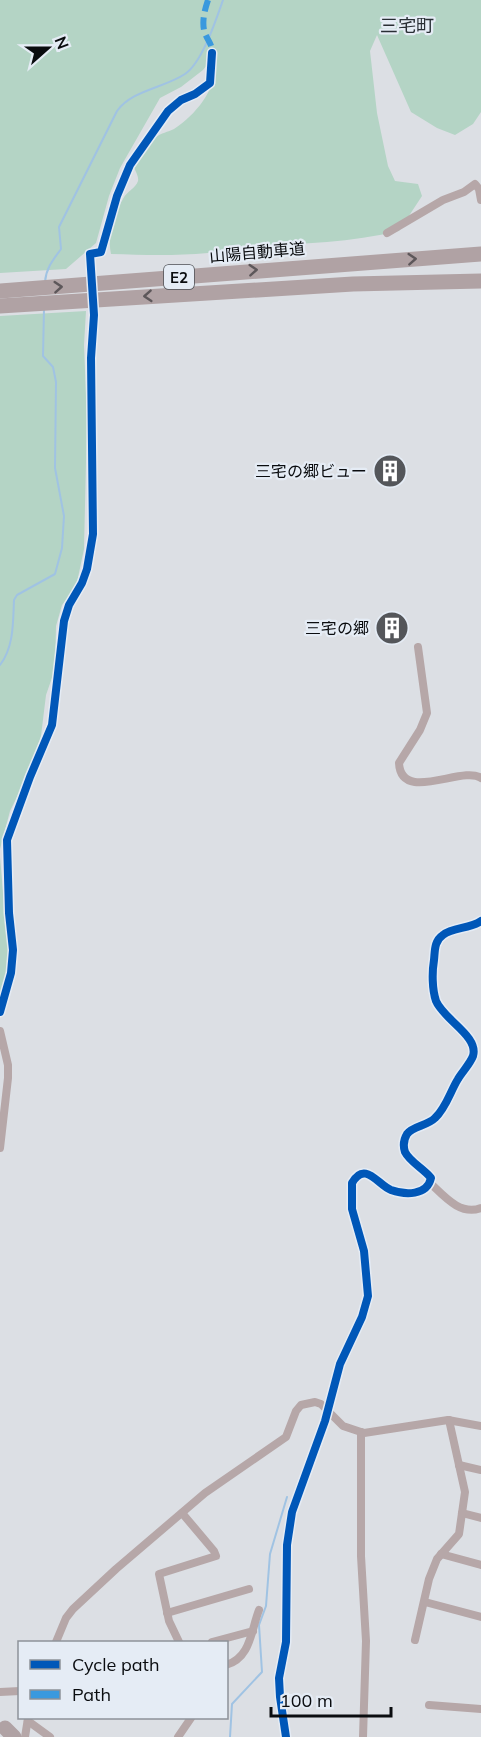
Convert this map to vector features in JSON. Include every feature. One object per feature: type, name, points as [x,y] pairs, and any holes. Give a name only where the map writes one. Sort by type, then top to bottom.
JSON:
[{"type":"highway","name":"山陽自動車道","points":[[0,291],[473,255]]},
{"type":"highway","name":"E2","points":[[0,306],[353,284],[481,281]]},
{"type":"street","points":[[0,1012],[13,964],[7,840],[30,777],[50,734],[64,621],[69,605],[82,583],[90,556],[94,516],[91,465],[91,358],[94,315],[90,254],[101,252],[117,196],[130,165],[168,111],[181,100],[195,94],[210,83],[212,53]]},
{"type":"street","points":[[387,233],[475,184],[479,189],[481,200]]},
{"type":"street","points":[[418,647],[427,713],[399,763],[399,768],[407,778],[420,783],[472,774],[481,778]]},
{"type":"street","points":[[286,1737],[279,1678],[286,1642],[287,1545],[292,1512],[328,1410],[340,1364],[362,1317],[368,1296],[364,1251],[352,1209],[352,1183],[358,1176],[368,1174],[392,1190],[414,1194],[430,1183],[431,1178],[405,1152],[406,1138],[410,1131],[429,1123],[441,1111],[474,1052],[470,1039],[444,1014],[436,1001],[433,966],[435,946],[445,933],[475,925],[481,921]]},
{"type":"street","points":[[0,1031],[8,1071],[0,1148]]},
{"type":"street","points":[[430,1183],[450,1202],[465,1210],[481,1208]]},
{"type":"street","points":[[56,1641],[66,1618],[73,1609],[116,1569],[205,1493],[286,1437],[297,1408],[301,1405],[315,1402],[321,1404],[343,1426],[361,1432],[377,1432],[405,1425],[449,1420],[481,1426]]},
{"type":"street","points":[[415,1640],[429,1579],[441,1554],[459,1534],[465,1492],[449,1420]]},
{"type":"street","points":[[361,1432],[361,1557],[366,1641],[363,1737]]},
{"type":"street","points":[[459,1465],[481,1470]]},
{"type":"street","points":[[179,1641],[167,1613],[159,1574],[216,1556],[182,1513]]},
{"type":"street","points":[[462,1513],[481,1518]]},
{"type":"street","points":[[441,1554],[481,1565]]},
{"type":"street","points":[[167,1613],[249,1589]]},
{"type":"street","points":[[425,1602],[481,1617]]},
{"type":"street","points":[[228,1664],[237,1661],[249,1644],[259,1610]]},
{"type":"street","points":[[216,1641],[253,1631]]},
{"type":"street","points":[[0,1692],[18,1691]]},
{"type":"street","points":[[429,1705],[481,1709]]},
{"type":"street","points":[[25,1737],[28,1719],[50,1737]]},
{"type":"street","points":[[178,1737],[190,1719]]},
{"type":"green space","points":[[0,0],[481,0],[481,112],[473,124],[455,135],[437,128],[411,112],[377,35],[370,51],[377,113],[388,166],[395,181],[418,184],[422,196],[399,231],[338,241],[234,247],[208,253],[111,254],[112,225],[117,211],[124,197],[138,181],[134,167],[156,137],[174,129],[199,106],[211,87],[216,66],[215,55],[203,70],[181,87],[160,98],[120,168],[109,196],[96,243],[66,269],[0,273]]},
{"type":"green space","points":[[86,311],[84,345],[87,419],[84,549],[76,587],[62,605],[56,626],[55,669],[46,695],[41,736],[29,773],[10,811],[0,849],[0,316]]},
{"type":"green space","points":[[0,857],[9,960],[0,1002]]},
{"type":"waterway","points":[[45,282],[48,268],[61,249],[59,227],[117,111],[131,98],[177,79],[191,68],[208,40],[223,0]]},
{"type":"waterway","points":[[0,665],[10,642],[14,600],[17,595],[55,574],[62,548],[64,516],[55,468],[56,382],[53,367],[43,356],[44,309]]},
{"type":"waterway","points":[[230,1737],[232,1704],[262,1672],[259,1625],[266,1606],[270,1554],[287,1497]]},
{"type":"marked path","points":[[208,0],[203,26],[212,53]]},
{"type":"cycle path","points":[[0,1012],[11,973],[13,950],[9,913],[7,840],[52,725],[64,621],[69,605],[87,569],[93,534],[91,358],[94,315],[90,254],[101,252],[117,196],[130,165],[168,111],[181,100],[195,94],[210,83],[212,53]]},
{"type":"cycle path","points":[[286,1737],[279,1678],[286,1642],[287,1545],[292,1512],[325,1421],[340,1364],[362,1317],[368,1296],[364,1251],[352,1209],[352,1183],[357,1176],[367,1174],[391,1190],[403,1193],[415,1193],[429,1184],[431,1178],[405,1152],[405,1138],[410,1131],[432,1121],[439,1114],[473,1056],[471,1042],[436,1001],[433,975],[436,946],[440,937],[447,932],[481,921]]},
{"type":"place","name":"三宅の郷ビュー","points":[[390,471]]},
{"type":"place","name":"三宅の郷","points":[[392,628]]},
{"type":"district","name":"三宅町","points":[[407,25]]}]
